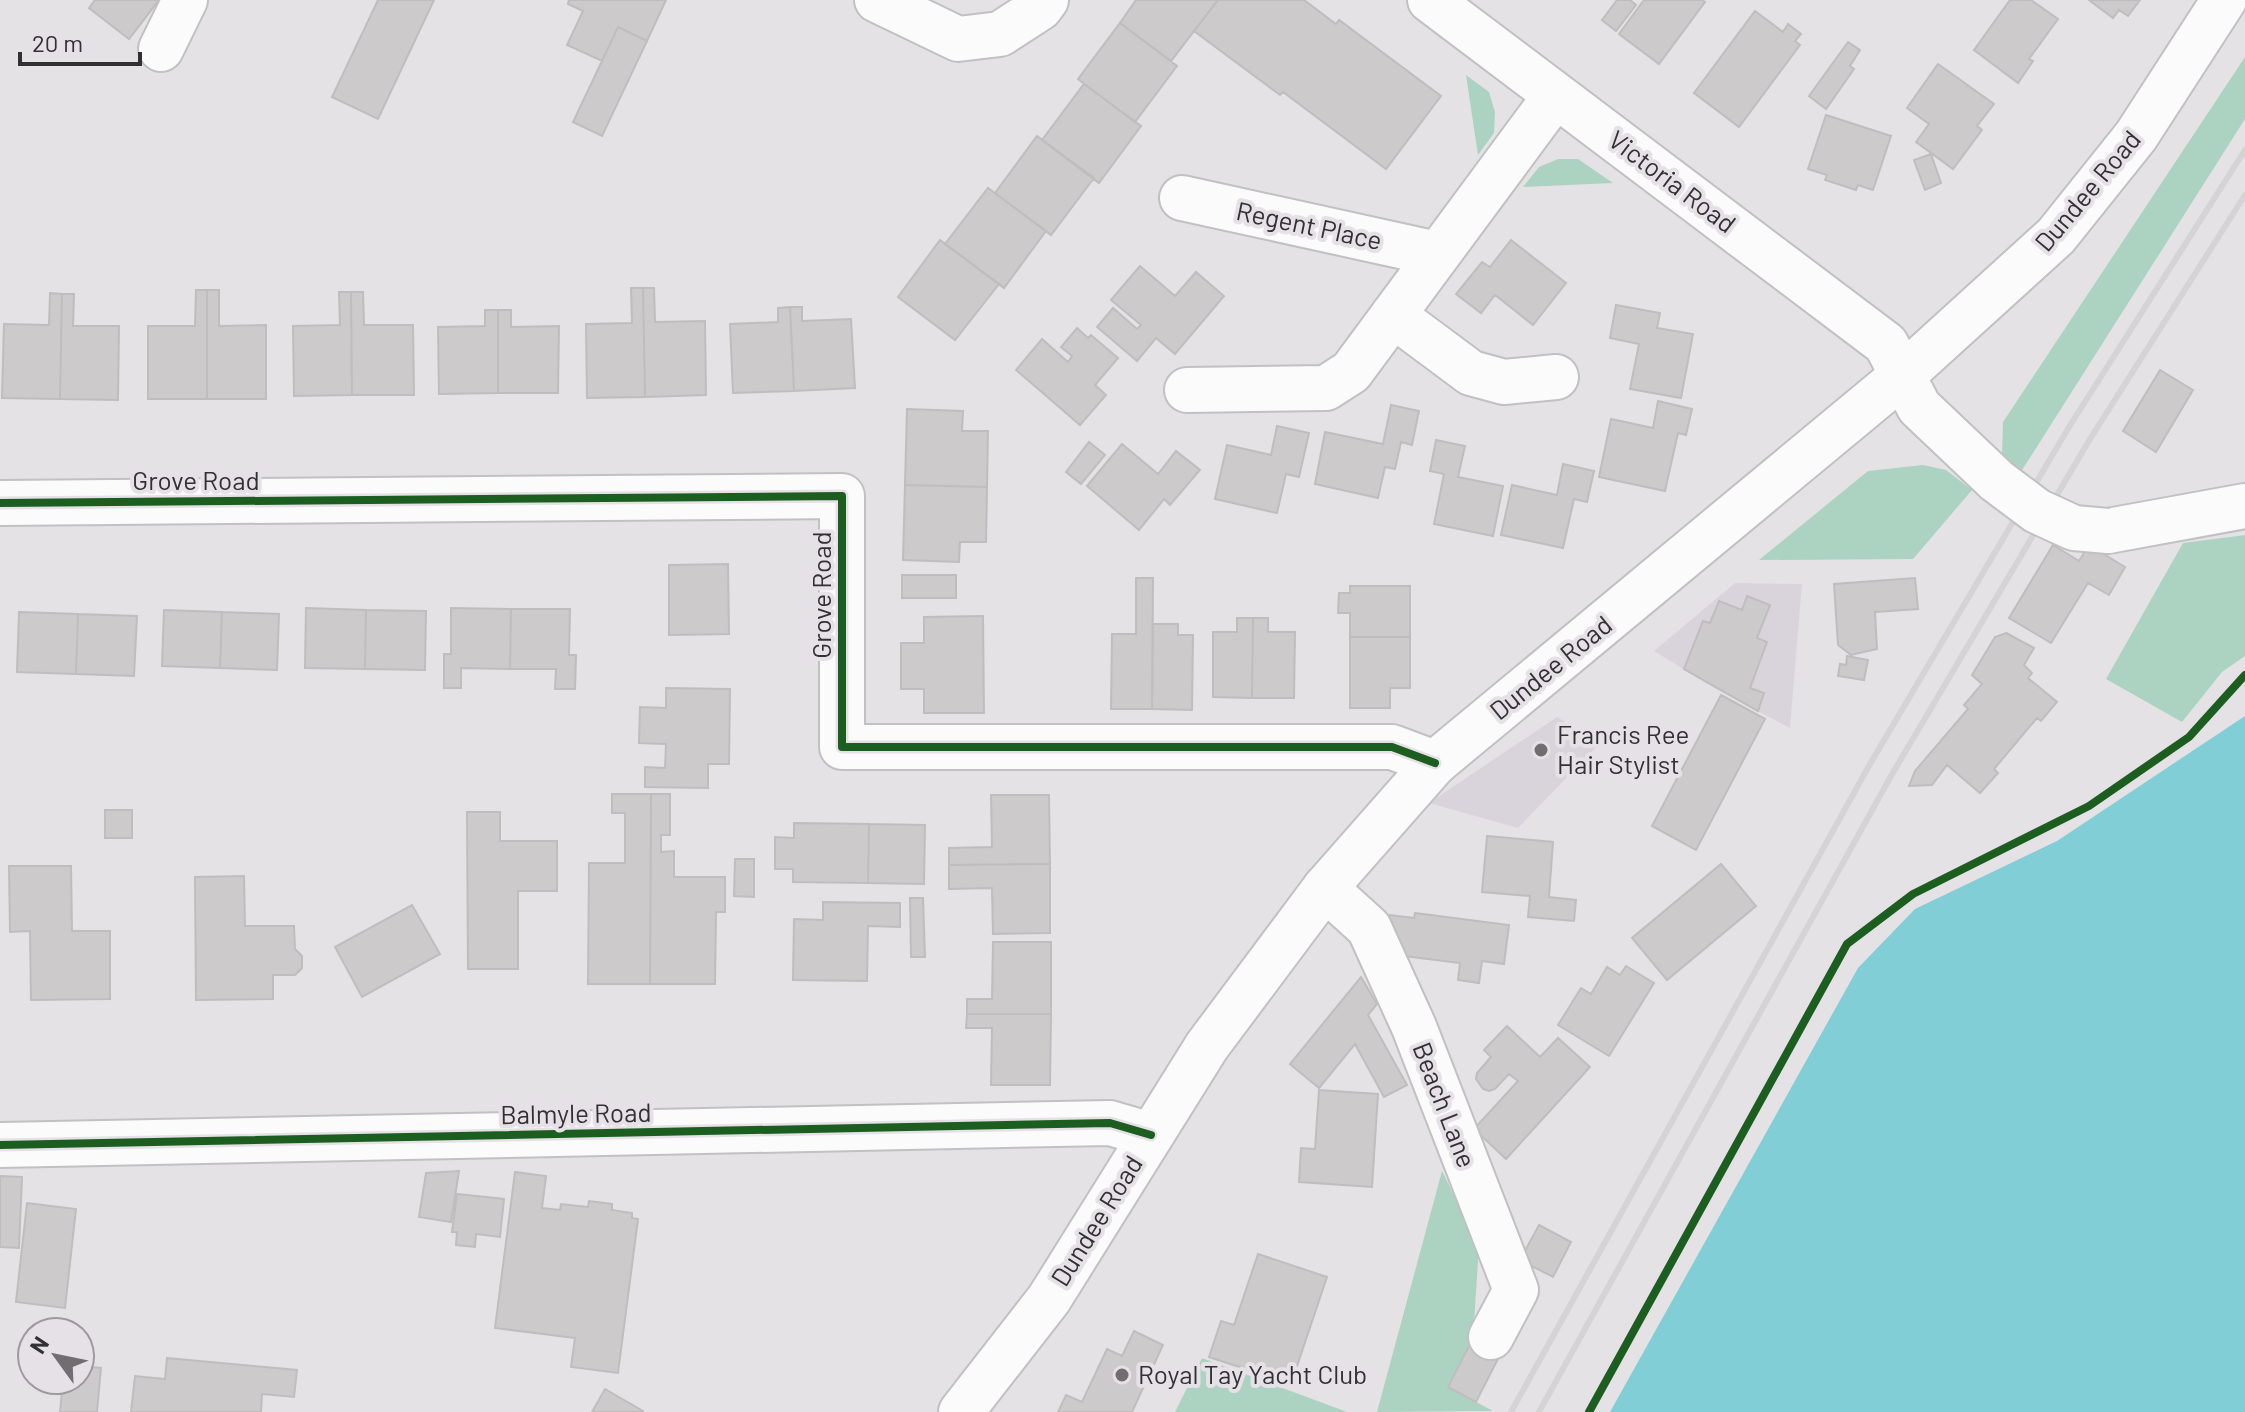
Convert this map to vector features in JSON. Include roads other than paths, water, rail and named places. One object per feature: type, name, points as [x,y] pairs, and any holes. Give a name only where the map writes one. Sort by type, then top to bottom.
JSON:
[{"type":"street","points":[[161,49],[185,0]]},
{"type":"street","points":[[877,0],[958,39],[1000,34],[1040,8],[1046,0]]},
{"type":"street","name":"Victoria Road","points":[[1430,0],[1886,344],[1919,407],[1997,481],[2037,511],[2074,528],[2108,531],[2245,506]]},
{"type":"street","name":"Dundee Road","points":[[961,1412],[1049,1299],[1207,1046],[1325,888],[1435,763],[1903,375],[2056,236],[2136,136],[2224,0]]},
{"type":"street","points":[[1187,390],[1326,388],[1351,372],[1556,95]]},
{"type":"street","name":"Regent Place","points":[[1182,198],[1437,254]]},
{"type":"street","points":[[1393,315],[1471,373],[1504,382],[1556,377]]},
{"type":"street","name":"Grove Road","points":[[0,503],[842,496],[842,747],[1392,747],[1435,763]]},
{"type":"street","name":"Beach Lane","points":[[1325,888],[1369,928],[1414,1027],[1516,1290],[1491,1337]]},
{"type":"street","name":"Balmyle Road","points":[[0,1145],[1110,1123],[1151,1135]]},
{"type":"water","points":[[2245,716],[2245,1412],[1610,1412],[1858,968],[1915,909],[2057,841]]},
{"type":"railway","points":[[1511,1412],[1870,764],[2069,427],[2245,150]]},
{"type":"railway","points":[[1539,1412],[1891,776],[2090,439],[2245,195]]},
{"type":"place","name":"Francis Ree Hair Stylist","points":[[1541,750]]},
{"type":"place","name":"Royal Tay Yacht Club","points":[[1122,1375]]}]
